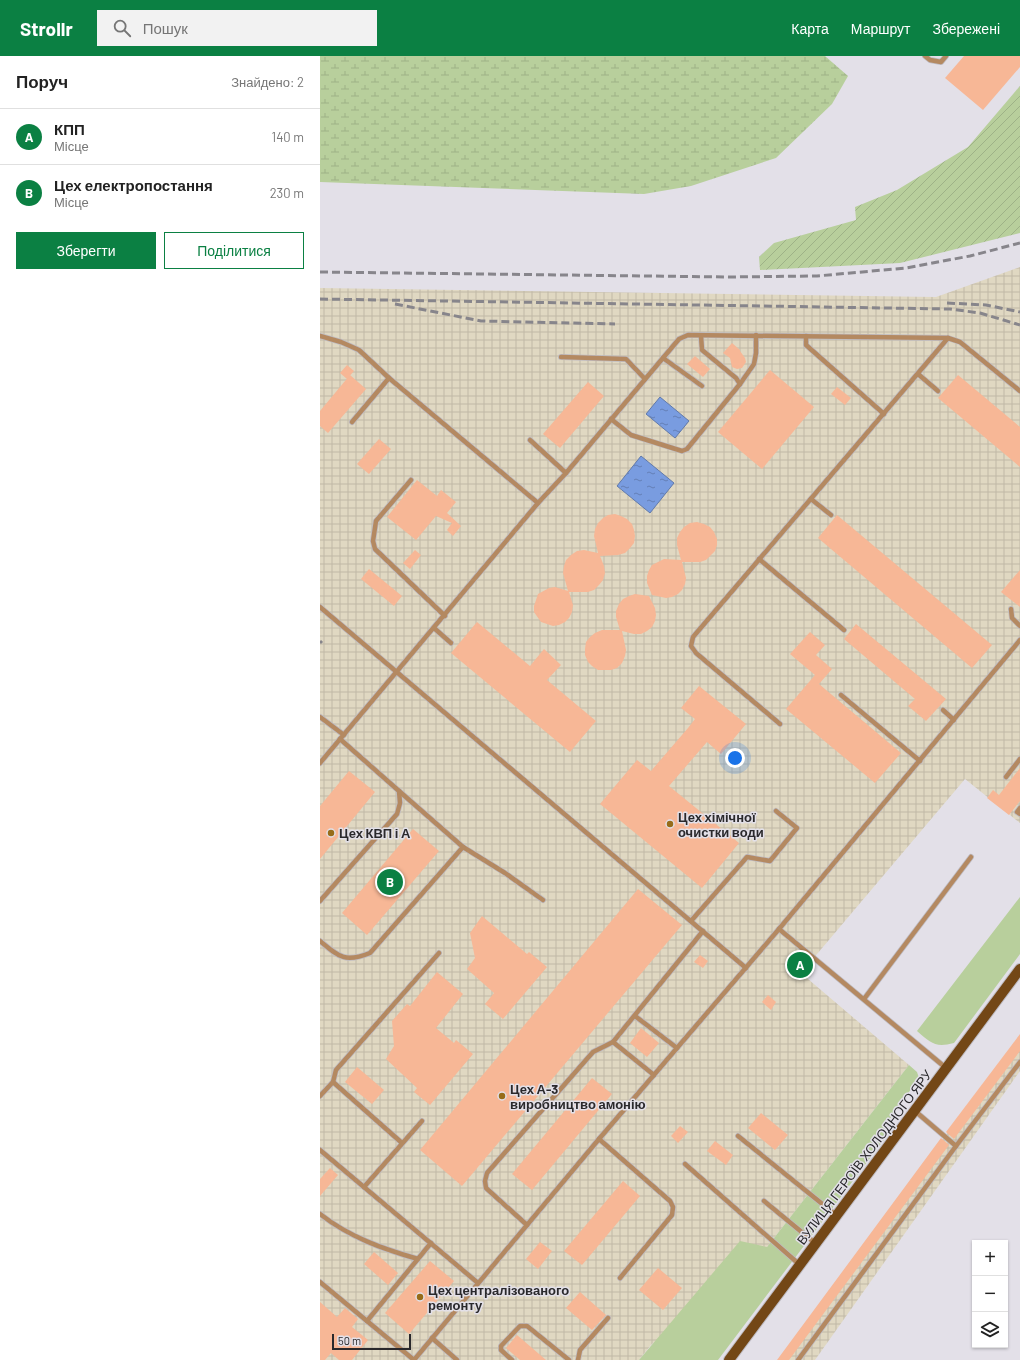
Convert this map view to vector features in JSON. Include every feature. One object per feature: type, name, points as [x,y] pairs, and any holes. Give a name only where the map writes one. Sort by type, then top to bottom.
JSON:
[{"type":"main road","name":"ВУЛИЦЯ ГЕРОЇВ ХОЛОДНОГО ЯРУ","points":[[729,1360],[1020,970]]},
{"type":"lane","points":[[925,56],[930,60],[941,62],[946,56]]},
{"type":"lane","points":[[320,336],[341,342],[359,350],[389,378],[538,503]]},
{"type":"lane","points":[[320,763],[445,616],[538,503],[566,474],[679,339],[688,336],[948,338],[960,342],[1019,388]]},
{"type":"lane","points":[[701,336],[702,350],[736,378],[740,384]]},
{"type":"lane","points":[[611,420],[631,435],[682,451],[687,449],[740,384],[754,364],[756,353],[756,336]]},
{"type":"lane","points":[[806,336],[806,345],[884,414]]},
{"type":"lane","points":[[780,724],[696,653],[691,646],[693,637],[948,338]]},
{"type":"lane","points":[[560,357],[626,359],[645,380]]},
{"type":"lane","points":[[663,358],[702,386]]},
{"type":"lane","points":[[918,374],[938,391]]},
{"type":"lane","points":[[352,422],[389,378]]},
{"type":"lane","points":[[530,440],[566,474]]},
{"type":"lane","points":[[412,480],[376,521],[373,541],[375,549],[445,616]]},
{"type":"lane","points":[[811,499],[831,515]]},
{"type":"lane","points":[[759,559],[844,630]]},
{"type":"lane","points":[[320,607],[746,968]]},
{"type":"lane","points":[[1011,610],[1012,618],[1020,626]]},
{"type":"lane","points":[[434,628],[451,643]]},
{"type":"lane","points":[[320,1282],[414,1360],[599,1139],[779,929],[1020,640]]},
{"type":"lane","points":[[841,695],[920,761]]},
{"type":"lane","points":[[943,710],[954,720]]},
{"type":"lane","points":[[320,717],[344,735]]},
{"type":"lane","points":[[340,739],[463,847],[505,873],[544,900]]},
{"type":"lane","points":[[1006,777],[1020,759]]},
{"type":"lane","points":[[320,901],[397,814],[400,803],[399,791]]},
{"type":"lane","points":[[1020,808],[1017,812],[1020,814]]},
{"type":"lane","points":[[691,921],[746,857],[770,861],[796,828],[776,811]]},
{"type":"lane","points":[[320,941],[336,955],[348,959],[358,958],[370,953],[463,847]]},
{"type":"lane","points":[[864,999],[971,857]]},
{"type":"lane","points":[[779,929],[946,1068]]},
{"type":"lane","points":[[527,1225],[486,1188],[485,1181],[487,1173],[593,1052],[613,1042],[703,931]]},
{"type":"lane","points":[[320,1096],[333,1082],[336,1070],[439,953]]},
{"type":"lane","points":[[635,1016],[677,1048]]},
{"type":"lane","points":[[613,1042],[654,1075]]},
{"type":"lane","points":[[798,1360],[1020,1062]]},
{"type":"lane","points":[[333,1082],[402,1143]]},
{"type":"lane","points":[[914,1111],[956,1146]]},
{"type":"lane","points":[[364,1187],[422,1121]]},
{"type":"lane","points":[[738,1136],[836,1215]]},
{"type":"lane","points":[[599,1139],[670,1201],[673,1207],[672,1215],[620,1278]]},
{"type":"lane","points":[[320,1150],[478,1283]]},
{"type":"lane","points":[[685,1164],[800,1265]]},
{"type":"lane","points":[[764,1201],[815,1243]]},
{"type":"lane","points":[[320,1214],[332,1223],[362,1240],[386,1250],[418,1259]]},
{"type":"lane","points":[[367,1321],[431,1243]]},
{"type":"lane","points":[[578,1360],[580,1350],[608,1318]]},
{"type":"lane","points":[[512,1360],[501,1350],[501,1346],[520,1326],[527,1326],[569,1360]]},
{"type":"lane","points":[[432,1338],[457,1360]]},
{"type":"shaded area","points":[[1020,267],[1020,823],[965,779],[801,973],[909,1065],[767,1247],[651,1345],[639,1360],[320,1360],[320,288],[936,297]]},
{"type":"shaded area","points":[[1020,1035],[1020,1071],[815,1360],[779,1360]]},
{"type":"green space","points":[[320,56],[825,56],[848,76],[832,104],[776,158],[691,186],[644,194],[320,182]]},
{"type":"green space","points":[[1020,86],[1020,233],[900,263],[760,270],[759,257],[774,243],[856,220],[855,207],[897,190],[968,147]]},
{"type":"green space","points":[[1020,897],[1020,954],[954,1043],[938,1045],[930,1041],[917,1031]]},
{"type":"green space","points":[[909,1065],[917,1072],[919,1078],[889,1120],[895,1125],[718,1360],[639,1360],[740,1241],[767,1247]]},
{"type":"water","points":[[660,397],[689,421],[675,438],[646,414]]},
{"type":"water","points":[[641,456],[674,483],[650,513],[617,486]]},
{"type":"building","points":[[964,56],[1020,56],[1020,67],[983,110],[945,78]]},
{"type":"building","points":[[732,343],[740,350],[745,358],[746,362],[742,368],[737,369],[732,367],[730,358],[723,353]]},
{"type":"building","points":[[695,356],[710,369],[703,377],[687,364]]},
{"type":"building","points":[[347,365],[354,371],[347,379],[340,373]]},
{"type":"building","points":[[770,370],[814,407],[762,469],[718,432]]},
{"type":"building","points":[[350,375],[366,389],[328,433],[320,426],[320,411]]},
{"type":"building","points":[[958,375],[1020,427],[1020,467],[938,398]]},
{"type":"building","points":[[588,382],[604,396],[560,448],[543,434]]},
{"type":"building","points":[[837,387],[851,398],[845,405],[831,394]]},
{"type":"building","points":[[379,439],[391,449],[369,474],[357,464]]},
{"type":"building","points":[[417,480],[437,496],[441,490],[456,502],[447,513],[461,526],[453,536],[447,530],[452,523],[436,516],[416,540],[387,517]]},
{"type":"building","points":[[615,514],[627,519],[632,524],[635,536],[634,543],[625,553],[600,556],[605,573],[603,580],[594,590],[588,592],[569,592],[573,605],[572,612],[565,622],[553,626],[541,622],[534,612],[534,606],[538,594],[549,588],[555,587],[568,591],[563,573],[566,560],[577,551],[584,550],[598,553],[594,536],[595,529],[603,518],[608,515]]},
{"type":"building","points":[[837,515],[992,645],[972,668],[818,538]]},
{"type":"building","points":[[697,522],[710,527],[714,532],[717,539],[715,551],[706,560],[700,562],[682,562],[686,578],[682,590],[678,594],[666,598],[652,595],[647,583],[647,576],[652,565],[664,559],[681,560],[677,545],[677,538],[684,527],[690,523]]},
{"type":"building","points":[[415,550],[421,555],[410,569],[403,563]]},
{"type":"building","points":[[369,569],[402,596],[394,606],[361,579]]},
{"type":"building","points":[[1020,570],[1020,607],[1001,592]]},
{"type":"building","points":[[635,594],[649,596],[655,608],[655,621],[652,627],[641,634],[622,631],[626,650],[622,663],[617,668],[611,670],[598,670],[588,662],[585,655],[586,642],[595,633],[602,630],[620,630],[616,617],[616,611],[623,599]]},
{"type":"building","points":[[477,622],[530,666],[544,649],[561,665],[547,680],[596,721],[570,752],[451,653]]},
{"type":"building","points":[[856,624],[946,699],[926,721],[908,706],[915,699],[844,639]]},
{"type":"building","points":[[810,632],[825,645],[816,655],[832,669],[819,684],[901,753],[875,783],[786,709],[815,675],[790,654]]},
{"type":"building","name":"Цех хімічної очистки води","points":[[699,686],[746,724],[721,754],[707,742],[669,786],[739,843],[702,888],[600,804],[637,760],[651,771],[688,728],[695,719],[681,708]]},
{"type":"building","points":[[1020,768],[1020,801],[1009,815],[987,798],[993,790],[999,795]]},
{"type":"building","name":"Цех КВП і А","points":[[349,771],[375,792],[320,859],[320,806]]},
{"type":"building","points":[[413,829],[439,851],[367,935],[342,913]]},
{"type":"building","points":[[638,889],[682,925],[462,1186],[420,1150]]},
{"type":"building","points":[[482,916],[527,954],[529,952],[547,967],[503,1019],[485,1004],[494,993],[467,969],[475,958],[470,933]]},
{"type":"building","points":[[700,955],[708,961],[703,968],[694,962]]},
{"type":"building","points":[[798,956],[808,964],[801,973],[791,965]]},
{"type":"building","points":[[437,972],[463,994],[436,1028],[454,1043],[456,1040],[473,1054],[430,1105],[414,1092],[417,1088],[386,1059],[394,1046],[392,1021],[407,1004],[410,1006]]},
{"type":"building","points":[[768,995],[776,1002],[771,1010],[762,1002]]},
{"type":"building","points":[[641,1028],[659,1043],[647,1057],[630,1043]]},
{"type":"building","points":[[1020,1034],[1020,1051],[954,1139],[946,1132]]},
{"type":"building","points":[[357,1067],[384,1090],[372,1104],[345,1082]]},
{"type":"building","points":[[592,1078],[612,1094],[532,1190],[512,1174]]},
{"type":"building","points":[[761,1113],[788,1135],[775,1150],[748,1128]]},
{"type":"building","points":[[680,1126],[688,1132],[678,1143],[671,1136]]},
{"type":"building","points":[[941,1138],[949,1145],[789,1360],[777,1360]]},
{"type":"building","points":[[715,1141],[733,1155],[726,1165],[707,1151]]},
{"type":"building","points":[[330,1168],[338,1175],[320,1196],[320,1179]]},
{"type":"building","points":[[623,1181],[640,1196],[582,1265],[564,1251]]},
{"type":"building","points":[[540,1242],[552,1251],[538,1269],[526,1259]]},
{"type":"building","points":[[374,1252],[398,1273],[388,1285],[364,1264]]},
{"type":"building","name":"Цех централізованого ремонту","points":[[430,1261],[454,1281],[409,1334],[385,1313]]},
{"type":"building","points":[[658,1268],[682,1288],[663,1310],[639,1290]]},
{"type":"building","points":[[580,1292],[606,1315],[592,1330],[566,1308]]},
{"type":"building","points":[[320,1302],[337,1317],[345,1308],[358,1319],[352,1327],[368,1340],[352,1360],[339,1360],[331,1353],[325,1360],[320,1360]]},
{"type":"building","points":[[517,1335],[546,1360],[520,1360],[506,1348]]},
{"type":"railway","points":[[320,272],[728,277],[817,276],[906,268],[970,256],[1020,243]]},
{"type":"railway","points":[[320,299],[950,309],[980,313],[1020,325]]},
{"type":"railway","points":[[947,303],[986,305],[1020,312]]},
{"type":"railway","points":[[395,304],[481,321],[615,324]]},
{"type":"place","name":"Цех хімічної очистки води","points":[[670,824]]},
{"type":"place","name":"Цех КВП і А","points":[[331,833]]},
{"type":"place","name":"Цех електропостання","points":[[390,882]]},
{"type":"place","name":"КПП","points":[[800,965]]},
{"type":"place","name":"Цех А-3 виробництво амонію","points":[[502,1096]]},
{"type":"place","name":"Цех централізованого ремонту","points":[[420,1297]]}]
